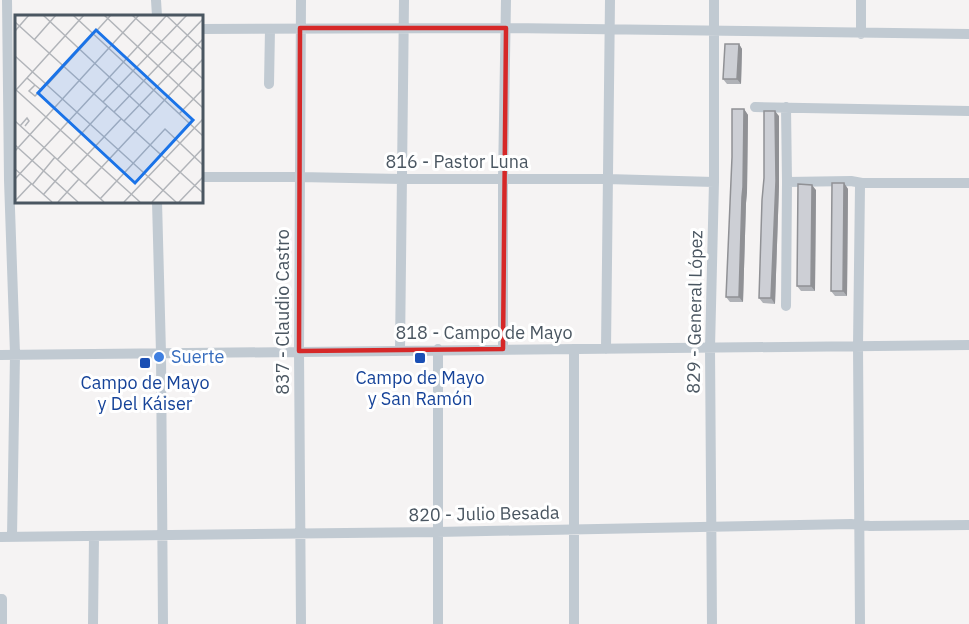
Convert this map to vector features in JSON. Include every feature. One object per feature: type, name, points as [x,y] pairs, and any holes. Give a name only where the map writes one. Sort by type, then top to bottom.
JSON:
[{"type":"street","points":[[7,0],[8,180],[15,354],[12,537]]},
{"type":"street","points":[[156,0],[157,15]]},
{"type":"street","name":"837 - Claudio Castro","points":[[301,0],[299,177],[301,624]]},
{"type":"street","points":[[400,350],[404,0]]},
{"type":"street","points":[[503,348],[502,179],[506,0]]},
{"type":"street","points":[[606,349],[610,0]]},
{"type":"street","name":"829 - General López","points":[[712,624],[710,348],[714,182],[714,0]]},
{"type":"street","points":[[861,0],[861,34]]},
{"type":"street","points":[[202,29],[506,28],[969,34]]},
{"type":"street","points":[[269,84],[270,29]]},
{"type":"street","points":[[755,107],[969,111]]},
{"type":"street","points":[[786,107],[788,182],[786,306]]},
{"type":"street","name":"816 - Pastor Luna","points":[[202,177],[607,179],[714,182]]},
{"type":"street","points":[[788,182],[969,183]]},
{"type":"street","points":[[860,624],[858,346],[860,186],[862,183]]},
{"type":"street","points":[[158,202],[163,624]]},
{"type":"street","name":"818 - Campo de Mayo","points":[[0,355],[503,348],[969,345]]},
{"type":"street","points":[[574,349],[574,624]]},
{"type":"street","points":[[438,350],[438,624]]},
{"type":"street","name":"820 - Julio Besada","points":[[0,537],[712,528],[851,524],[969,525]]},
{"type":"street","points":[[93,624],[94,536]]},
{"type":"street","points":[[0,599],[2,599],[2,624]]},
{"type":"highlighted area","points":[[300,28],[506,28],[503,349],[299,351]]},
{"type":"building","points":[[725,44],[739,44],[737,79],[723,79]]},
{"type":"building","points":[[732,109],[744,109],[739,297],[726,297]]},
{"type":"building","points":[[764,111],[775,111],[776,181],[771,298],[759,298]]},
{"type":"building","points":[[832,183],[844,183],[843,291],[831,291]]},
{"type":"building","points":[[798,184],[812,185],[811,286],[797,286]]},
{"type":"place","name":"Suerte","points":[[159,357]]},
{"type":"place","name":"Campo de Mayo y San Ramón","points":[[420,358]]},
{"type":"place","name":"Campo de Mayo y Del Káiser","points":[[145,363]]}]
